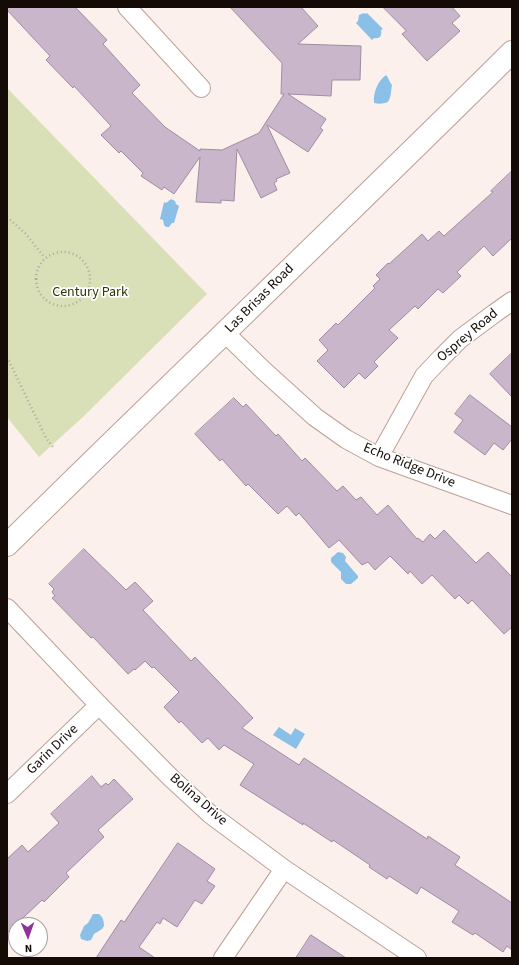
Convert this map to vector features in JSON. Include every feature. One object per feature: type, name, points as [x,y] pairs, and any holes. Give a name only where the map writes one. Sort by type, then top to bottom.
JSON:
[{"type":"street","points":[[127,7],[201,88]]},
{"type":"street","name":"Las Brisas Road","points":[[7,545],[73,479],[440,124],[512,52]]},
{"type":"street","name":"Osprey Road","points":[[379,457],[424,376],[460,339],[494,313],[512,302]]},
{"type":"street","name":"Echo Ridge Drive","points":[[225,333],[315,417],[346,439],[379,457],[512,505]]},
{"type":"street","name":"Bolina Drive","points":[[7,608],[99,705],[171,778],[210,814],[284,869],[417,958]]},
{"type":"street","name":"Garin Drive","points":[[7,794],[99,705]]},
{"type":"street","points":[[222,958],[284,869]]},
{"type":"path","points":[[7,217],[25,234],[45,258]]},
{"type":"path","points":[[61,252],[73,254],[82,260],[88,269],[90,281],[89,288],[82,298],[70,305],[63,306],[49,303],[43,298],[37,287],[37,274],[41,263],[45,258],[51,254],[61,252]]},
{"type":"path","points":[[7,357],[46,438],[53,447]]},
{"type":"green space","name":"Century Park","points":[[7,88],[207,294],[84,416],[39,457],[7,417]]},
{"type":"water","points":[[367,13],[383,29],[381,30],[381,35],[379,37],[372,40],[356,23],[359,15]]},
{"type":"water","points":[[386,75],[392,85],[389,100],[388,102],[379,104],[374,103],[374,95],[377,87]]},
{"type":"water","points":[[171,199],[179,206],[174,223],[172,223],[169,227],[166,227],[163,220],[160,219],[164,202],[166,203]]},
{"type":"water","points":[[338,552],[343,553],[346,557],[345,561],[358,576],[358,578],[351,584],[346,584],[341,579],[341,572],[331,562],[331,558]]},
{"type":"water","points":[[279,727],[291,735],[295,728],[305,734],[296,749],[273,735]]},
{"type":"water","points":[[93,914],[100,915],[103,919],[104,926],[94,934],[91,940],[87,941],[81,939],[80,935],[84,926],[88,923]]},
{"type":"building","points":[[7,7],[75,7],[107,40],[103,44],[140,85],[132,93],[165,127],[200,151],[200,149],[222,150],[259,133],[284,94],[281,94],[282,63],[230,7],[301,7],[318,26],[298,44],[361,46],[360,80],[332,80],[331,96],[288,94],[326,119],[320,128],[323,130],[308,152],[267,125],[290,173],[276,179],[277,181],[274,183],[277,190],[261,198],[237,149],[234,201],[221,200],[221,203],[196,202],[200,157],[174,194],[164,187],[162,190],[141,176],[143,173],[121,151],[119,153],[101,135],[111,126],[74,86],[73,88],[46,60],[50,56],[7,10]]},
{"type":"building","points":[[383,7],[452,7],[460,16],[452,23],[460,31],[427,61],[402,34],[406,31]]},
{"type":"building","points":[[512,171],[512,238],[493,256],[484,246],[457,272],[461,276],[443,293],[438,289],[418,309],[415,306],[389,330],[398,338],[374,362],[378,366],[365,379],[359,373],[344,388],[317,361],[328,350],[319,340],[336,323],[338,325],[375,288],[373,286],[380,279],[376,275],[388,263],[389,264],[422,234],[428,241],[439,231],[444,236],[493,192],[491,191]]},
{"type":"building","points":[[512,353],[512,397],[490,374]]},
{"type":"building","points":[[470,395],[512,427],[512,439],[503,450],[494,443],[485,455],[454,432],[463,420],[455,414]]},
{"type":"building","points":[[234,398],[243,407],[246,404],[276,436],[278,434],[302,461],[305,458],[337,491],[343,486],[356,500],[361,497],[377,515],[388,505],[417,539],[418,538],[423,542],[430,534],[435,539],[444,530],[476,563],[488,552],[512,577],[512,627],[504,634],[472,600],[468,604],[459,595],[455,599],[432,575],[422,584],[410,571],[408,574],[390,556],[375,570],[368,562],[362,565],[339,540],[329,548],[299,513],[296,516],[287,506],[278,514],[248,484],[246,486],[222,459],[220,461],[195,434]]},
{"type":"building","points":[[84,549],[126,590],[135,582],[153,601],[143,610],[191,661],[195,657],[253,718],[242,728],[299,765],[304,758],[427,839],[428,836],[460,857],[455,865],[512,903],[512,950],[507,946],[503,952],[475,933],[473,935],[452,922],[459,911],[421,887],[417,894],[389,876],[387,879],[369,867],[370,865],[333,840],[332,842],[303,823],[303,825],[240,785],[254,764],[224,745],[219,750],[208,738],[202,743],[181,721],[179,723],[164,707],[179,692],[154,667],[152,668],[145,661],[128,674],[93,637],[91,638],[52,598],[55,596],[52,592],[54,589],[49,584]]},
{"type":"building","points":[[92,776],[101,787],[106,783],[108,785],[114,779],[133,799],[98,830],[104,837],[66,873],[69,877],[44,902],[42,900],[24,917],[8,917],[7,933],[7,859],[22,845],[28,852],[59,823],[51,814]]},
{"type":"building","points":[[178,843],[215,869],[207,881],[215,886],[202,904],[195,900],[177,927],[163,918],[160,924],[157,922],[139,947],[155,958],[96,958],[121,920],[124,922]]},
{"type":"building","points":[[311,935],[346,958],[296,958]]}]
